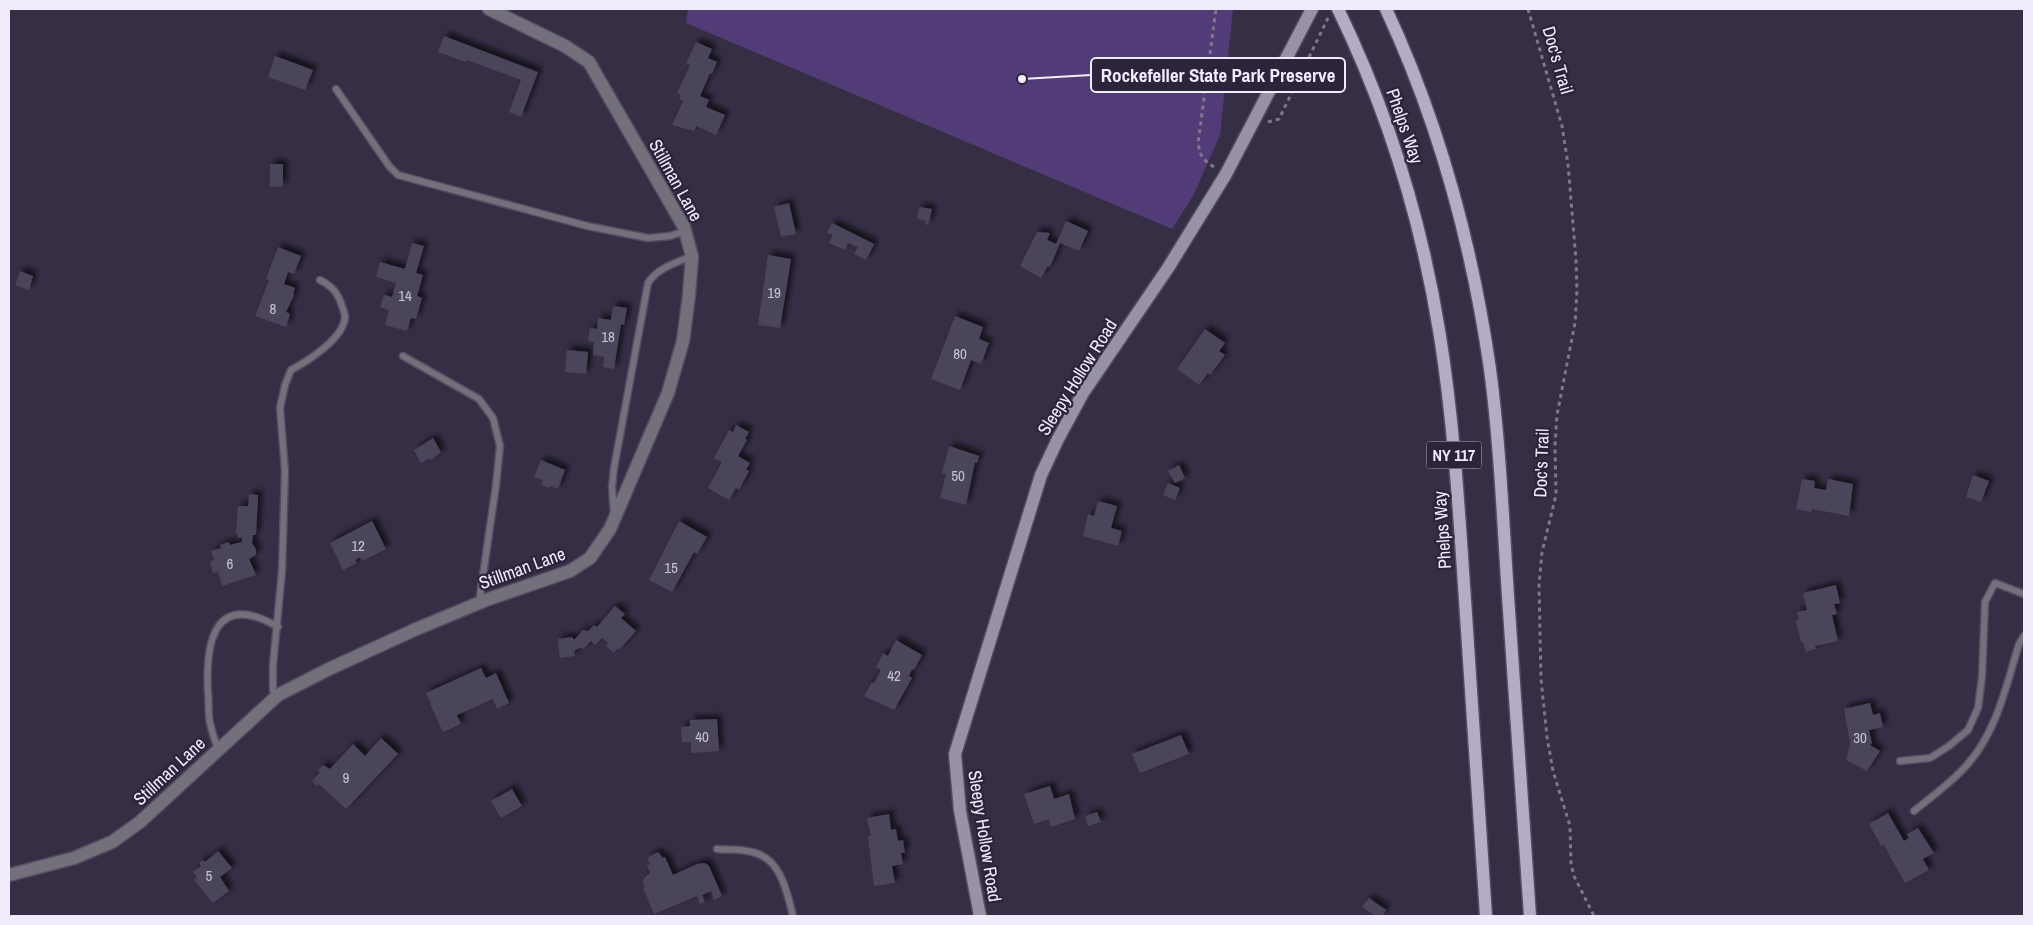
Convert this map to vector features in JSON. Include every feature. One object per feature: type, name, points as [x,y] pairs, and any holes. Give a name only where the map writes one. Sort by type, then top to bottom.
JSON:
[{"type":"main road","name":"Phelps Way","points":[[1386,9],[1412,68],[1442,151],[1466,238],[1483,327],[1499,458],[1530,916]]},
{"type":"main road","name":"Phelps Way","points":[[1335,12],[1372,84],[1400,164],[1423,249],[1440,334],[1455,462],[1486,916]]},
{"type":"street","name":"Stillman Lane","points":[[9,875],[74,858],[112,842],[140,822],[276,697],[329,669],[479,602],[570,571],[590,558],[610,529],[668,393],[683,340],[692,256],[686,231],[589,62],[565,46],[489,9]]},
{"type":"street","name":"Sleepy Hollow Road","points":[[980,916],[960,811],[955,754],[1041,475],[1083,393],[1168,268],[1221,182],[1312,9]]},
{"type":"lane","points":[[336,89],[389,166],[398,175],[587,226],[648,238],[670,236],[686,231]]},
{"type":"lane","points":[[615,517],[612,487],[614,468],[648,283],[652,276],[661,270],[692,256]]},
{"type":"lane","points":[[276,697],[273,690],[274,665],[278,628],[284,512],[284,440],[280,408],[282,396],[291,370],[309,361],[327,344],[341,330],[346,316],[340,298],[330,285],[320,280]]},
{"type":"lane","points":[[403,356],[479,400],[493,418],[500,446],[479,602]]},
{"type":"lane","points":[[1900,761],[1930,758],[1949,746],[1968,730],[1978,708],[1982,676],[1985,602],[1995,583],[2024,594]]},
{"type":"lane","points":[[218,749],[210,722],[207,677],[213,633],[225,620],[248,614],[261,617],[278,628]]},
{"type":"lane","points":[[1914,812],[1966,766],[1987,738],[1998,712],[2019,644],[2024,636]]},
{"type":"lane","points":[[717,849],[752,852],[765,857],[772,863],[784,883],[794,916]]},
{"type":"path","points":[[1216,9],[1198,143],[1200,155],[1204,161],[1215,167],[1218,162]]},
{"type":"path","name":"Doc's Trail","points":[[1528,9],[1562,126],[1568,164],[1577,291],[1575,323],[1556,415],[1556,495],[1542,552],[1539,585],[1541,678],[1547,737],[1553,771],[1570,826],[1571,864],[1574,876],[1594,916]]},
{"type":"path","points":[[1257,116],[1270,123],[1279,119],[1335,12]]},
{"type":"shaded area","points":[[688,9],[1233,9],[1220,135],[1194,194],[1172,229],[686,23]]},
{"type":"building","points":[[444,36],[538,72],[521,117],[509,112],[521,80],[467,60],[466,62],[438,52]]},
{"type":"building","points":[[696,42],[712,49],[708,58],[717,62],[700,96],[709,100],[706,107],[725,115],[716,135],[696,126],[694,131],[672,125],[683,101],[679,99],[681,95],[677,93],[690,65],[686,63]]},
{"type":"building","points":[[275,56],[313,70],[305,90],[268,77]]},
{"type":"building","points":[[270,164],[283,164],[283,186],[270,187]]},
{"type":"building","points":[[789,203],[796,234],[781,237],[774,207]]},
{"type":"building","points":[[919,207],[932,209],[928,225],[925,224],[925,220],[917,219]]},
{"type":"building","points":[[1066,221],[1088,231],[1079,251],[1060,243],[1050,267],[1048,266],[1041,278],[1020,266],[1037,232],[1050,233],[1047,240],[1056,244]]},
{"type":"building","points":[[832,223],[874,244],[866,260],[854,254],[858,247],[848,243],[845,250],[829,243],[833,235],[827,233]]},
{"type":"building","points":[[412,243],[424,246],[416,273],[423,275],[417,296],[422,298],[416,319],[411,318],[407,331],[385,325],[389,310],[380,307],[384,295],[392,297],[396,283],[376,277],[380,262],[405,269]]},
{"type":"building","points":[[278,247],[301,256],[294,274],[288,272],[284,284],[295,288],[294,295],[286,312],[290,314],[286,327],[255,316],[269,280],[266,279]]},
{"type":"building","points":[[768,255],[791,259],[780,328],[758,325]]},
{"type":"building","points":[[20,271],[33,276],[29,290],[15,285]]},
{"type":"building","points":[[613,306],[627,308],[624,325],[621,324],[614,369],[603,367],[604,357],[593,355],[594,342],[588,341],[590,328],[597,329],[598,318],[611,320]]},
{"type":"building","points":[[955,316],[983,327],[979,339],[989,343],[981,364],[971,360],[960,390],[931,379]]},
{"type":"building","points":[[1205,329],[1225,343],[1219,351],[1225,355],[1210,375],[1208,373],[1199,385],[1177,369]]},
{"type":"building","points":[[567,350],[588,352],[586,374],[565,372]]},
{"type":"building","points":[[736,425],[749,432],[745,439],[747,440],[738,456],[750,463],[746,470],[749,471],[739,490],[736,488],[729,500],[708,488],[722,462],[714,458],[729,430],[733,432]]},
{"type":"building","points":[[433,438],[441,452],[431,460],[430,458],[421,463],[414,450]]},
{"type":"building","points":[[949,446],[979,456],[977,463],[975,462],[966,505],[940,498],[946,474],[942,473]]},
{"type":"building","points":[[541,460],[565,470],[558,489],[541,485],[543,480],[534,477]]},
{"type":"building","points":[[1179,465],[1185,478],[1175,483],[1168,471]]},
{"type":"building","points":[[1973,475],[1989,481],[1981,502],[1966,497]]},
{"type":"building","points":[[1802,479],[1815,481],[1814,488],[1826,490],[1828,479],[1853,484],[1849,516],[1812,509],[1811,512],[1796,509]]},
{"type":"building","points":[[1168,483],[1180,488],[1175,500],[1163,495]]},
{"type":"building","points":[[249,494],[258,495],[256,535],[253,535],[252,543],[256,549],[256,555],[249,559],[256,575],[222,586],[218,572],[213,573],[210,561],[214,560],[211,551],[221,548],[220,545],[229,542],[230,545],[242,542],[242,538],[236,534],[238,506],[248,506]]},
{"type":"building","points":[[1098,501],[1117,506],[1111,528],[1122,531],[1118,546],[1083,536],[1088,514],[1094,516]]},
{"type":"building","points":[[372,521],[386,549],[362,561],[360,557],[355,560],[357,563],[343,570],[330,543]]},
{"type":"building","points":[[679,521],[707,537],[697,554],[694,552],[672,592],[649,580]]},
{"type":"building","points":[[1836,585],[1840,603],[1834,604],[1837,614],[1832,615],[1838,641],[1815,646],[1816,649],[1806,652],[1803,642],[1801,642],[1796,621],[1799,620],[1797,612],[1807,610],[1803,593]]},
{"type":"building","points":[[615,606],[625,614],[621,618],[636,631],[619,650],[617,648],[614,653],[606,646],[608,643],[602,638],[595,645],[591,641],[583,649],[581,647],[574,651],[575,656],[560,658],[558,639],[572,637],[575,639],[583,630],[588,631],[594,625],[597,627]]},
{"type":"building","points":[[896,640],[922,655],[914,670],[912,669],[909,676],[912,678],[894,710],[864,696],[881,670],[876,667],[883,653],[888,656]]},
{"type":"building","points":[[481,668],[486,678],[496,673],[509,703],[497,709],[493,699],[457,715],[461,724],[443,732],[426,693]]},
{"type":"building","points":[[1870,703],[1873,715],[1880,713],[1883,727],[1869,730],[1872,743],[1870,745],[1880,751],[1867,771],[1846,760],[1850,744],[1844,709]]},
{"type":"building","points":[[717,719],[719,751],[691,753],[691,742],[682,742],[681,727],[690,726],[690,720]]},
{"type":"building","points":[[1181,735],[1189,754],[1140,773],[1132,754]]},
{"type":"building","points":[[381,738],[398,754],[346,809],[319,784],[317,786],[312,781],[323,765],[330,769],[353,744],[365,756]]},
{"type":"building","points":[[1050,786],[1054,799],[1069,794],[1075,819],[1051,827],[1049,819],[1034,824],[1024,794]]},
{"type":"building","points":[[512,789],[522,806],[501,818],[491,801]]},
{"type":"building","points":[[1097,812],[1101,822],[1088,826],[1085,816]]},
{"type":"building","points":[[1888,813],[1904,841],[1909,838],[1907,834],[1918,828],[1934,853],[1923,859],[1929,870],[1905,883],[1884,845],[1881,846],[1869,824]]},
{"type":"building","points":[[889,814],[891,830],[896,829],[898,841],[903,840],[905,853],[901,853],[903,864],[892,866],[895,883],[874,886],[868,836],[871,836],[867,818]]},
{"type":"building","points":[[218,851],[232,868],[220,877],[229,891],[213,903],[194,880],[197,877],[193,872],[201,866],[199,863],[203,860],[205,862]]},
{"type":"building","points":[[658,852],[663,858],[665,857],[673,875],[697,864],[705,863],[709,866],[722,896],[714,900],[711,891],[702,895],[705,902],[700,904],[697,896],[654,914],[643,888],[645,887],[643,883],[644,878],[650,873],[647,865],[650,864],[647,858]]},
{"type":"building","points":[[1369,898],[1386,910],[1382,916],[1375,916],[1362,907]]},
{"type":"place","name":"Rockefeller State Park Preserve","points":[[1022,79]]}]
